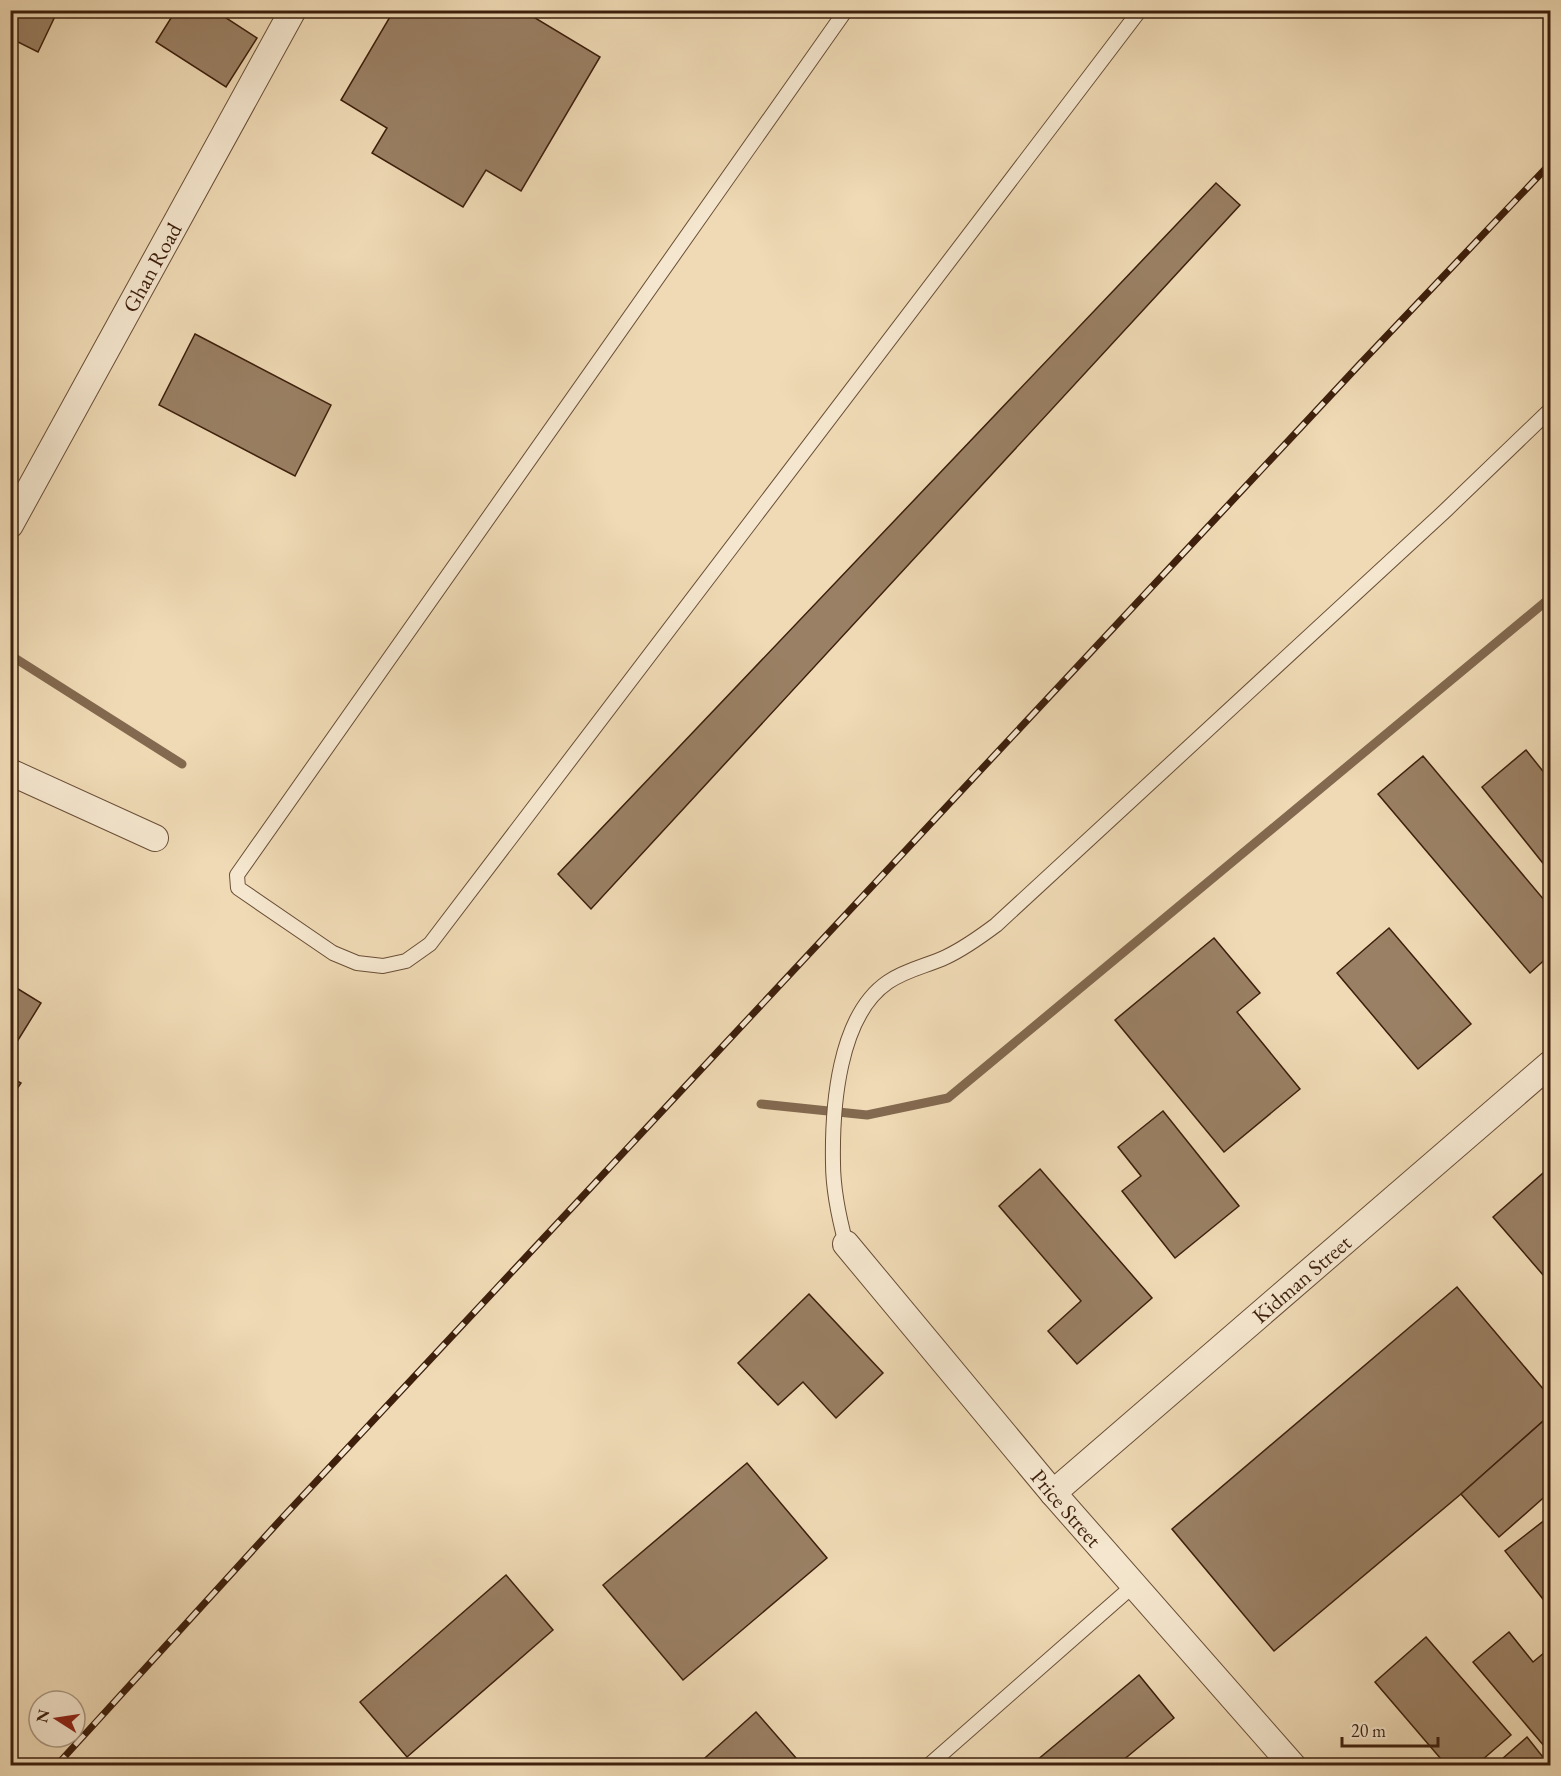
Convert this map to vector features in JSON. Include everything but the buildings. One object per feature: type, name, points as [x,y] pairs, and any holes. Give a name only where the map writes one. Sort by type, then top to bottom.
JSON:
[{"type":"street","name":"Ghan Road","points":[[10,525],[293,10]]},
{"type":"street","points":[[10,772],[155,838]]},
{"type":"street","name":"Kidman Street","points":[[1053,1493],[1551,1064]]},
{"type":"street","name":"Price Street","points":[[846,1244],[1053,1493],[1293,1766]]},
{"type":"lane","points":[[846,10],[237,875],[238,888],[333,953],[357,963],[383,966],[406,961],[430,944],[1140,10]]},
{"type":"lane","points":[[846,1244],[839,1219],[832,1165],[834,1129],[840,1065],[853,1029],[868,1000],[887,982],[917,966],[944,958],[969,945],[996,925],[1446,510],[1551,410]]},
{"type":"lane","points":[[928,1766],[1134,1585]]},
{"type":"waterway","points":[[761,1104],[867,1115],[948,1098],[1550,598]]},
{"type":"waterway","points":[[10,655],[182,764]]},
{"type":"railway","points":[[56,1766],[284,1516],[1359,365],[1550,164]]}]
